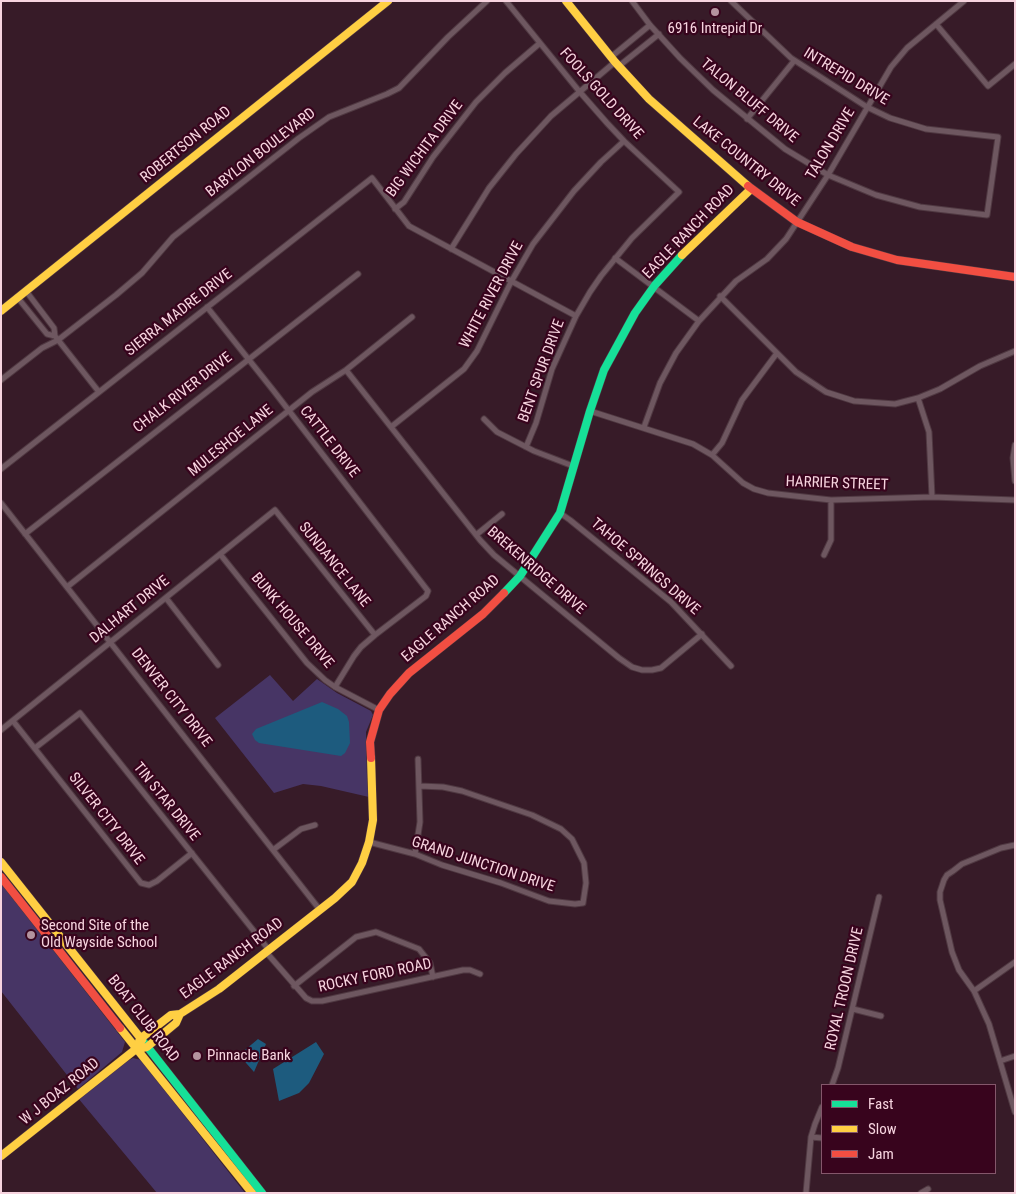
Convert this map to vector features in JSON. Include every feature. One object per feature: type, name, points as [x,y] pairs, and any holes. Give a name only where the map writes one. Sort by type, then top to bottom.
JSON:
[{"type":"street","name":"ROBERTSON ROAD","points":[[1,311],[388,1]]},
{"type":"street","name":"BABYLON BOULEVARD","points":[[1,380],[42,348],[116,296],[142,273],[173,237],[299,138],[329,117],[399,88],[486,1]]},
{"type":"street","name":"FOOLS GOLD DRIVE","points":[[506,1],[579,91],[624,141],[679,192]]},
{"type":"street","name":"LAKE COUNTRY DRIVE","points":[[566,1],[650,100],[751,188],[797,222],[852,247],[897,260],[1015,277]]},
{"type":"street","name":"TALON BLUFF DRIVE","points":[[632,1],[658,34],[713,90],[785,149],[828,175],[896,201],[920,207],[987,216]]},
{"type":"street","name":"INTREPID DRIVE","points":[[731,1],[794,61],[867,107],[890,118],[926,130],[998,137],[987,216]]},
{"type":"street","name":"TALON DRIVE","points":[[644,427],[660,383],[676,353],[699,321],[720,296],[736,281],[767,259],[786,239],[828,175],[891,67],[907,48],[964,1]]},
{"type":"street","points":[[936,24],[988,86],[1015,64]]},
{"type":"street","points":[[451,249],[489,188],[516,154],[551,116],[615,61],[650,25]]},
{"type":"street","points":[[615,61],[658,34]]},
{"type":"street","name":"BIG WICHITA DRIVE","points":[[395,209],[404,202],[433,156],[476,102],[505,73],[540,43]]},
{"type":"street","points":[[747,119],[794,61]]},
{"type":"street","name":"WHITE RIVER DRIVE","points":[[391,427],[464,368],[477,351],[511,282],[533,244],[555,214],[601,162],[624,141]]},
{"type":"street","name":"SIERRA MADRE DRIVE","points":[[1,469],[372,178],[395,209]]},
{"type":"street","name":"EAGLE RANCH ROAD","points":[[140,1039],[172,1015],[180,1014],[219,989],[320,910],[352,882],[362,863],[369,842],[374,806],[370,742],[379,710],[390,694],[409,673],[483,614],[520,576],[553,527],[560,513],[604,370],[635,313],[654,287],[694,242],[712,228],[751,188]]},
{"type":"street","name":"BENT SPUR DRIVE","points":[[526,447],[536,423],[552,369],[576,316],[590,292],[632,238],[679,192]]},
{"type":"street","points":[[395,209],[409,226],[576,316]]},
{"type":"street","points":[[615,258],[699,321]]},
{"type":"street","name":"CHALK RIVER DRIVE","points":[[25,534],[358,274]]},
{"type":"street","points":[[26,290],[54,328],[56,338],[99,392]]},
{"type":"street","points":[[720,296],[796,372],[826,392],[854,401],[895,404],[918,398],[940,389],[1000,356],[1015,351]]},
{"type":"street","points":[[18,298],[47,334],[56,338]]},
{"type":"street","name":"CATTLE DRIVE","points":[[207,308],[428,588],[426,596],[375,635]]},
{"type":"street","name":"MULESHOE LANE","points":[[67,587],[312,392],[346,370],[412,317]]},
{"type":"street","points":[[712,455],[722,443],[742,400],[777,353]]},
{"type":"street","name":"BREKENRIDGE DRIVE","points":[[346,370],[476,535],[494,555],[632,667],[652,670],[661,668],[702,634]]},
{"type":"street","points":[[918,398],[929,432],[932,497]]},
{"type":"street","name":"HARRIER STREET","points":[[590,411],[693,444],[712,455],[743,483],[768,494],[831,500],[932,497],[1015,500]]},
{"type":"street","points":[[484,419],[497,432],[526,447],[573,466]]},
{"type":"street","points":[[1015,445],[1013,458],[1015,481]]},
{"type":"street","points":[[824,555],[831,540],[831,500]]},
{"type":"street","name":"DENVER CITY DRIVE","points":[[1,503],[320,910]]},
{"type":"street","name":"DALHART DRIVE","points":[[1,730],[275,510]]},
{"type":"street","name":"SUNDANCE LANE","points":[[275,510],[375,635]]},
{"type":"street","name":"TAHOE SPRINGS DRIVE","points":[[560,513],[584,530],[670,602],[731,666]]},
{"type":"street","points":[[476,535],[502,514]]},
{"type":"street","name":"BUNK HOUSE DRIVE","points":[[220,554],[307,663],[335,687],[379,710]]},
{"type":"street","points":[[166,598],[218,665]]},
{"type":"street","points":[[335,687],[354,656],[375,635]]},
{"type":"street","name":"TIN STAR DRIVE","points":[[35,748],[80,713],[192,853],[267,951]]},
{"type":"street","name":"SILVER CITY DRIVE","points":[[13,721],[141,883],[149,885],[157,881],[192,853]]},
{"type":"street","points":[[415,854],[420,822],[418,759]]},
{"type":"street","points":[[420,786],[443,787],[462,791],[532,815],[562,829],[572,839],[584,863],[586,883],[583,902],[587,908]]},
{"type":"street","points":[[273,850],[302,828],[315,824]]},
{"type":"street","name":"GRAND JUNCTION DRIVE","points":[[369,842],[415,854],[549,901],[575,904],[583,902]]},
{"type":"street","points":[[1015,845],[1001,848],[962,864],[947,875],[942,886],[940,900],[950,944],[960,970],[974,991],[990,1024],[1015,1112]]},
{"type":"street","name":"BOAT CLUB ROAD","points":[[1,862],[262,1193]]},
{"type":"street","name":"BOAT CLUB ROAD","points":[[1,877],[252,1193]]},
{"type":"street","name":"ROYAL TROON DRIVE","points":[[832,1084],[853,1009],[879,897]]},
{"type":"street","points":[[294,986],[356,937],[376,932],[419,949],[430,963],[433,977]]},
{"type":"street","name":"ROCKY FORD ROAD","points":[[267,951],[294,986],[306,998],[312,1001],[322,1001],[463,970],[470,970],[480,974]]},
{"type":"street","points":[[974,991],[1015,962]]},
{"type":"street","points":[[853,1009],[881,1016]]},
{"type":"street","name":"EAGLE RANCH ROAD","points":[[147,1048],[176,1024],[180,1014]]},
{"type":"street","points":[[140,1039],[136,1049],[147,1048]]},
{"type":"street","name":"W J BOAZ ROAD","points":[[1,1156],[136,1049]]},
{"type":"street","points":[[1000,1061],[1015,1056]]},
{"type":"street","points":[[806,1193],[811,1138],[821,1109]]},
{"type":"street","points":[[811,1138],[821,1138]]},
{"type":"street","points":[[921,1193],[928,1189]]},
{"type":"shaded area","points":[[270,675],[293,701],[317,679],[337,693],[371,711],[373,715],[366,732],[369,797],[321,786],[303,784],[274,793],[215,718]]},
{"type":"shaded area","points":[[1,883],[125,1042],[122,1052],[78,1089],[1,991]]},
{"type":"shaded area","points":[[133,1058],[141,1060],[245,1193],[157,1193],[78,1098],[120,1065]]},
{"type":"water","points":[[322,702],[338,709],[347,716],[350,743],[345,753],[341,756],[259,743],[255,740],[252,734],[256,729]]},
{"type":"water","points":[[258,1039],[266,1044],[254,1072],[239,1055]]},
{"type":"water","points":[[316,1042],[324,1054],[309,1083],[299,1093],[279,1101],[273,1069]]},
{"type":"traffic: fast","points":[[504,593],[520,576],[560,513],[604,370],[635,313],[655,285],[682,255]]},
{"type":"traffic: fast","points":[[142,1040],[262,1193]]},
{"type":"traffic: slow","points":[[1,311],[388,1]]},
{"type":"traffic: slow","points":[[566,1],[615,62],[649,99],[748,186]]},
{"type":"traffic: slow","points":[[682,255],[751,189]]},
{"type":"traffic: slow","points":[[136,1049],[140,1039],[171,1015],[180,1014],[219,989],[335,898],[352,882],[362,863],[369,842],[373,820],[371,758]]},
{"type":"traffic: slow","points":[[1,862],[142,1040]]},
{"type":"traffic: slow","points":[[142,1048],[147,1047],[176,1023],[180,1014]]},
{"type":"traffic: slow","points":[[120,1028],[252,1193]]},
{"type":"traffic: slow","points":[[1,1156],[136,1049]]},
{"type":"traffic: jam","points":[[748,186],[797,222],[852,247],[897,260],[1015,277]]},
{"type":"traffic: jam","points":[[371,758],[370,742],[379,710],[390,694],[409,673],[483,614],[504,593]]},
{"type":"traffic: jam","points":[[1,877],[120,1028]]},
{"type":"place","name":"6916 Intrepid Dr","points":[[715,12]]},
{"type":"place","name":"Second Site of the Old Wayside School","points":[[31,935]]},
{"type":"place","name":"Pinnacle Bank","points":[[197,1056]]}]
